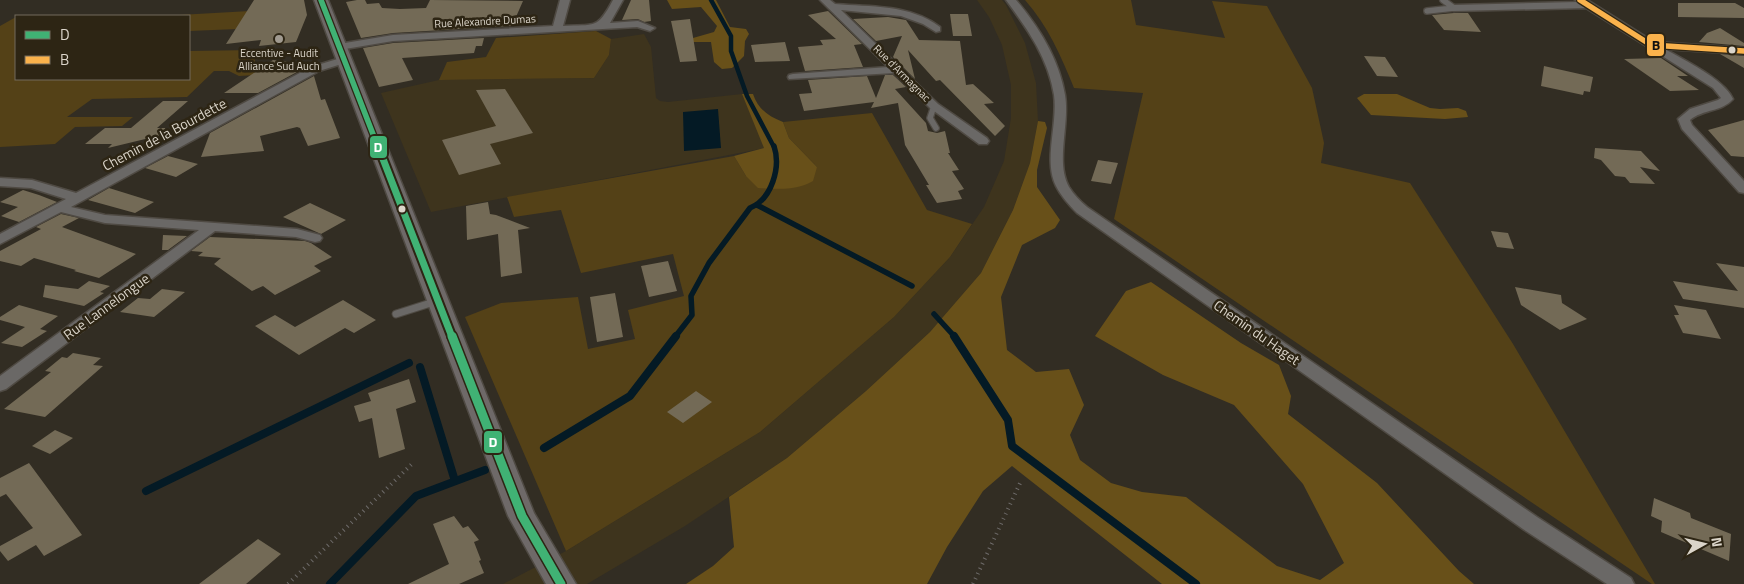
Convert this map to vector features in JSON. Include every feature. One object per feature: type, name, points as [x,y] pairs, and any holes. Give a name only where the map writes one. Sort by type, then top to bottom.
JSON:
[{"type":"main road","points":[[321,0],[522,516],[559,582]]},
{"type":"street","points":[[557,30],[565,0]]},
{"type":"street","points":[[596,27],[606,22],[618,0]]},
{"type":"street","name":"Rue d'Armagnac","points":[[825,0],[934,106],[983,141]]},
{"type":"street","name":"Chemin du Haget","points":[[1011,0],[1043,45],[1053,71],[1061,111],[1056,170],[1060,183],[1071,200],[1082,210],[1530,523],[1624,584]]},
{"type":"street","points":[[1454,8],[1588,5],[1717,86],[1725,94],[1727,99],[1722,104],[1688,114],[1684,120],[1686,126],[1744,189]]},
{"type":"street","points":[[1536,16],[1533,11],[1588,5]]},
{"type":"street","points":[[834,7],[914,16],[928,22],[936,29]]},
{"type":"street","name":"Rue Alexandre Dumas","points":[[342,53],[393,38],[638,24],[650,28]]},
{"type":"street","points":[[1651,45],[1744,50]]},
{"type":"street","name":"Chemin de la Bourdette","points":[[0,240],[342,53]]},
{"type":"street","points":[[793,77],[897,70]]},
{"type":"street","points":[[0,182],[32,184],[78,198]]},
{"type":"street","points":[[59,208],[105,219],[296,233],[315,238]]},
{"type":"street","name":"Rue Lannelongue","points":[[0,385],[212,227]]},
{"type":"lane","points":[[1443,0],[1454,8]]},
{"type":"lane","points":[[1427,12],[1454,8]]},
{"type":"lane","points":[[934,106],[930,118],[936,128]]},
{"type":"lane","points":[[396,314],[438,301]]},
{"type":"path","points":[[288,584],[413,463]]},
{"type":"path","points":[[973,584],[1021,481]]},
{"type":"shaded area","points":[[667,0],[716,0],[730,27],[746,29],[749,34],[745,41],[744,56],[732,68],[722,69],[714,62],[711,42],[689,42],[686,40],[714,32],[717,26],[701,7],[672,9]]},
{"type":"shaded area","points":[[977,0],[1002,0],[1006,5],[1025,43],[1036,83],[1038,121],[1030,163],[1013,210],[981,273],[930,332],[866,391],[787,458],[685,526],[587,584],[503,584],[566,551],[760,432],[894,317],[950,257],[984,207],[1004,161],[1011,118],[1011,85],[1002,45],[989,17]]},
{"type":"shaded area","points":[[1025,0],[1131,0],[1136,25],[1225,38],[1212,1],[1267,6],[1312,88],[1324,143],[1321,163],[1410,183],[1513,344],[1655,584],[1652,584],[1114,219],[1143,93],[1074,88],[1059,53],[1041,20]]},
{"type":"shaded area","points":[[250,11],[261,28],[190,31],[190,15],[179,15]]},
{"type":"shaded area","points":[[15,18],[15,80],[190,80],[190,51],[254,50],[256,75],[239,76],[229,71],[214,71],[187,97],[92,99],[67,117],[133,117],[122,126],[75,127],[55,144],[0,147],[0,26]]},
{"type":"shaded area","points":[[596,31],[611,39],[609,55],[594,78],[439,80],[447,62],[486,57],[496,38]]},
{"type":"shaded area","points":[[644,34],[651,47],[656,98],[660,101],[668,102],[742,94],[765,148],[431,212],[381,93],[439,80],[594,78],[609,55],[611,39]]},
{"type":"shaded area","points":[[742,94],[753,94],[764,111],[783,122],[789,138],[817,167],[813,181],[793,188],[758,188],[746,176],[734,156],[764,148]]},
{"type":"shaded area","points":[[1364,94],[1397,94],[1430,108],[1458,108],[1466,111],[1468,117],[1445,119],[1371,115],[1357,98]]},
{"type":"shaded area","points":[[872,113],[927,210],[972,224],[950,257],[894,317],[760,432],[566,551],[465,317],[501,303],[578,297],[588,349],[635,339],[628,310],[684,296],[673,254],[581,273],[561,210],[514,217],[507,197],[734,156],[746,176],[817,167],[789,138],[783,122]]},
{"type":"shaded area","points":[[1038,121],[1045,122],[1047,128],[1037,170],[1037,187],[1060,220],[1055,228],[1022,245],[1001,297],[1007,350],[1036,372],[1069,369],[1084,405],[1070,435],[1080,460],[1111,483],[1142,492],[1186,497],[1277,566],[1320,580],[1344,563],[1303,484],[1234,405],[1163,375],[1095,336],[1126,291],[1151,282],[1241,343],[1279,365],[1291,396],[1288,414],[1377,483],[1459,571],[1474,584],[1162,584],[1012,466],[983,491],[947,547],[927,584],[686,584],[713,566],[734,547],[729,497],[787,458],[866,391],[930,332],[981,273],[1013,210],[1030,163]]},
{"type":"water","points":[[718,109],[721,148],[684,151],[683,112]]},
{"type":"building","points":[[254,0],[304,0],[307,15],[296,42],[259,46],[261,40],[226,44]]},
{"type":"building","points":[[365,0],[367,4],[379,3],[382,8],[400,9],[426,8],[430,0],[523,1],[512,26],[393,33],[361,38],[346,2]]},
{"type":"building","points":[[631,0],[649,0],[651,21],[644,22],[638,19],[622,20]]},
{"type":"building","points":[[1678,3],[1735,3],[1744,8],[1744,18],[1678,17]]},
{"type":"building","points":[[828,11],[862,44],[854,45],[863,67],[805,71],[798,47],[823,45],[820,40],[836,39],[808,15]]},
{"type":"building","points":[[1468,13],[1481,32],[1444,30],[1432,15]]},
{"type":"building","points":[[950,14],[968,14],[972,36],[953,36]]},
{"type":"building","points":[[888,17],[906,20],[919,40],[960,41],[966,85],[973,84],[994,103],[984,104],[1005,126],[995,136],[940,80],[936,81],[908,50],[915,79],[893,57],[902,36],[876,41],[853,19]]},
{"type":"building","points":[[690,19],[697,61],[680,62],[671,21]]},
{"type":"building","points":[[1720,28],[1744,43],[1744,46],[1699,42],[1707,33]]},
{"type":"building","points":[[484,38],[482,46],[476,46],[474,53],[402,58],[413,80],[379,87],[363,48],[393,43]]},
{"type":"building","points":[[785,42],[790,61],[755,62],[751,45]]},
{"type":"building","points":[[1720,54],[1744,56],[1744,68]]},
{"type":"building","points":[[1364,56],[1385,57],[1398,77],[1377,76]]},
{"type":"building","points":[[1661,58],[1688,76],[1677,76],[1699,90],[1670,91],[1624,59]]},
{"type":"building","points":[[273,60],[288,62],[284,71],[301,63],[310,65],[258,93],[224,93]]},
{"type":"building","points":[[1544,66],[1593,77],[1590,92],[1584,91],[1583,95],[1541,86]]},
{"type":"building","points":[[885,75],[893,75],[906,87],[895,89],[926,123],[928,131],[937,133],[945,131],[950,153],[948,153],[959,170],[952,171],[964,189],[958,191],[962,199],[937,203],[926,185],[929,185],[905,145],[898,103],[871,108],[874,102],[804,111],[799,94],[812,93],[808,80],[867,76],[876,98]]},
{"type":"building","points":[[314,76],[321,100],[325,99],[340,138],[308,146],[300,128],[297,127],[260,136],[264,151],[201,157],[210,133]]},
{"type":"building","points":[[505,89],[533,133],[490,144],[501,164],[459,175],[442,140],[496,126],[476,90]]},
{"type":"building","points":[[163,101],[188,101],[157,128],[165,128],[166,134],[108,148],[112,144],[85,144],[105,128],[131,128]]},
{"type":"building","points":[[1744,120],[1744,157],[1731,156],[1708,130]]},
{"type":"building","points":[[1595,148],[1641,151],[1660,171],[1640,167],[1655,184],[1630,183],[1625,177],[1615,176],[1601,160],[1594,158]]},
{"type":"building","points":[[168,156],[198,164],[176,177],[145,168]]},
{"type":"building","points":[[1098,160],[1118,163],[1111,184],[1091,181]]},
{"type":"building","points":[[109,188],[154,202],[135,213],[88,200]]},
{"type":"building","points":[[23,190],[57,202],[19,222],[1,216],[18,207],[0,202]]},
{"type":"building","points":[[488,202],[490,214],[530,228],[518,230],[522,273],[501,277],[498,234],[467,240],[466,206]]},
{"type":"building","points":[[310,203],[346,220],[321,234],[283,217]]},
{"type":"building","points":[[61,214],[79,218],[62,227],[136,254],[99,278],[34,258],[21,266],[0,261],[0,251],[41,229],[36,227]]},
{"type":"building","points":[[1491,231],[1508,233],[1514,249],[1497,247]]},
{"type":"building","points":[[163,235],[187,236],[168,250],[162,250]]},
{"type":"building","points":[[210,237],[305,241],[332,257],[314,266],[321,271],[275,295],[263,286],[252,291],[214,264],[221,258],[198,256],[203,252],[191,251]]},
{"type":"building","points":[[668,261],[677,291],[649,297],[641,266]]},
{"type":"building","points":[[1716,263],[1744,267],[1744,308],[1683,299],[1673,281],[1738,291]]},
{"type":"building","points":[[89,281],[110,286],[100,292],[104,293],[84,306],[43,297],[45,285],[78,289]]},
{"type":"building","points":[[1515,287],[1561,295],[1562,303],[1587,319],[1560,330],[1521,305]]},
{"type":"building","points":[[162,289],[185,292],[154,317],[120,312],[138,298],[150,299]]},
{"type":"building","points":[[615,293],[623,337],[597,342],[590,297]]},
{"type":"building","points":[[343,300],[376,320],[354,333],[345,328],[299,355],[255,326],[275,315],[295,327]]},
{"type":"building","points":[[19,305],[58,316],[40,329],[47,331],[22,347],[1,343],[25,327],[0,320],[0,317]]},
{"type":"building","points":[[1674,305],[1706,310],[1721,339],[1683,333],[1674,315],[1679,315]]},
{"type":"building","points":[[73,353],[101,358],[93,365],[103,366],[45,417],[4,409],[51,372],[45,371],[62,357],[67,358]]},
{"type":"building","points":[[409,379],[416,402],[396,409],[405,449],[379,458],[372,418],[359,422],[354,406],[371,401],[368,393]]},
{"type":"building","points":[[696,391],[712,402],[683,423],[667,412]]},
{"type":"building","points":[[55,430],[73,438],[50,454],[32,446]]},
{"type":"building","points":[[29,463],[82,535],[44,556],[36,545],[8,561],[0,551],[0,546],[33,528],[6,494],[0,497],[0,478]]},
{"type":"building","points":[[1654,498],[1690,513],[1691,518],[1731,534],[1729,561],[1661,532],[1662,521],[1651,516]]},
{"type":"building","points":[[454,516],[463,528],[468,526],[479,540],[474,542],[484,573],[459,584],[408,584],[449,564],[433,524]]},
{"type":"building","points":[[258,539],[281,554],[246,584],[199,584]]},
{"type":"waterway","points":[[711,0],[731,36],[731,51],[747,96],[774,147]]},
{"type":"waterway","points":[[675,337],[692,315],[691,296],[709,263],[750,208],[758,204],[769,190],[775,172],[776,154],[774,146]]},
{"type":"waterway","points":[[757,205],[912,286]]},
{"type":"waterway","points":[[934,314],[955,337]]},
{"type":"waterway","points":[[544,448],[630,396],[676,336]]},
{"type":"waterway","points":[[954,336],[1008,420],[1012,446],[1196,584]]},
{"type":"waterway","points":[[146,491],[409,363]]},
{"type":"waterway","points":[[420,367],[455,481]]},
{"type":"waterway","points":[[330,584],[416,496],[485,470]]},
{"type":"transit line","name":"D","points":[[321,0],[522,516],[561,584]]},
{"type":"transit line","name":"B","points":[[1580,0],[1651,45],[1744,51]]},
{"type":"place","name":"Eccentive - Audit Alliance Sud Auch","points":[[279,39]]}]
